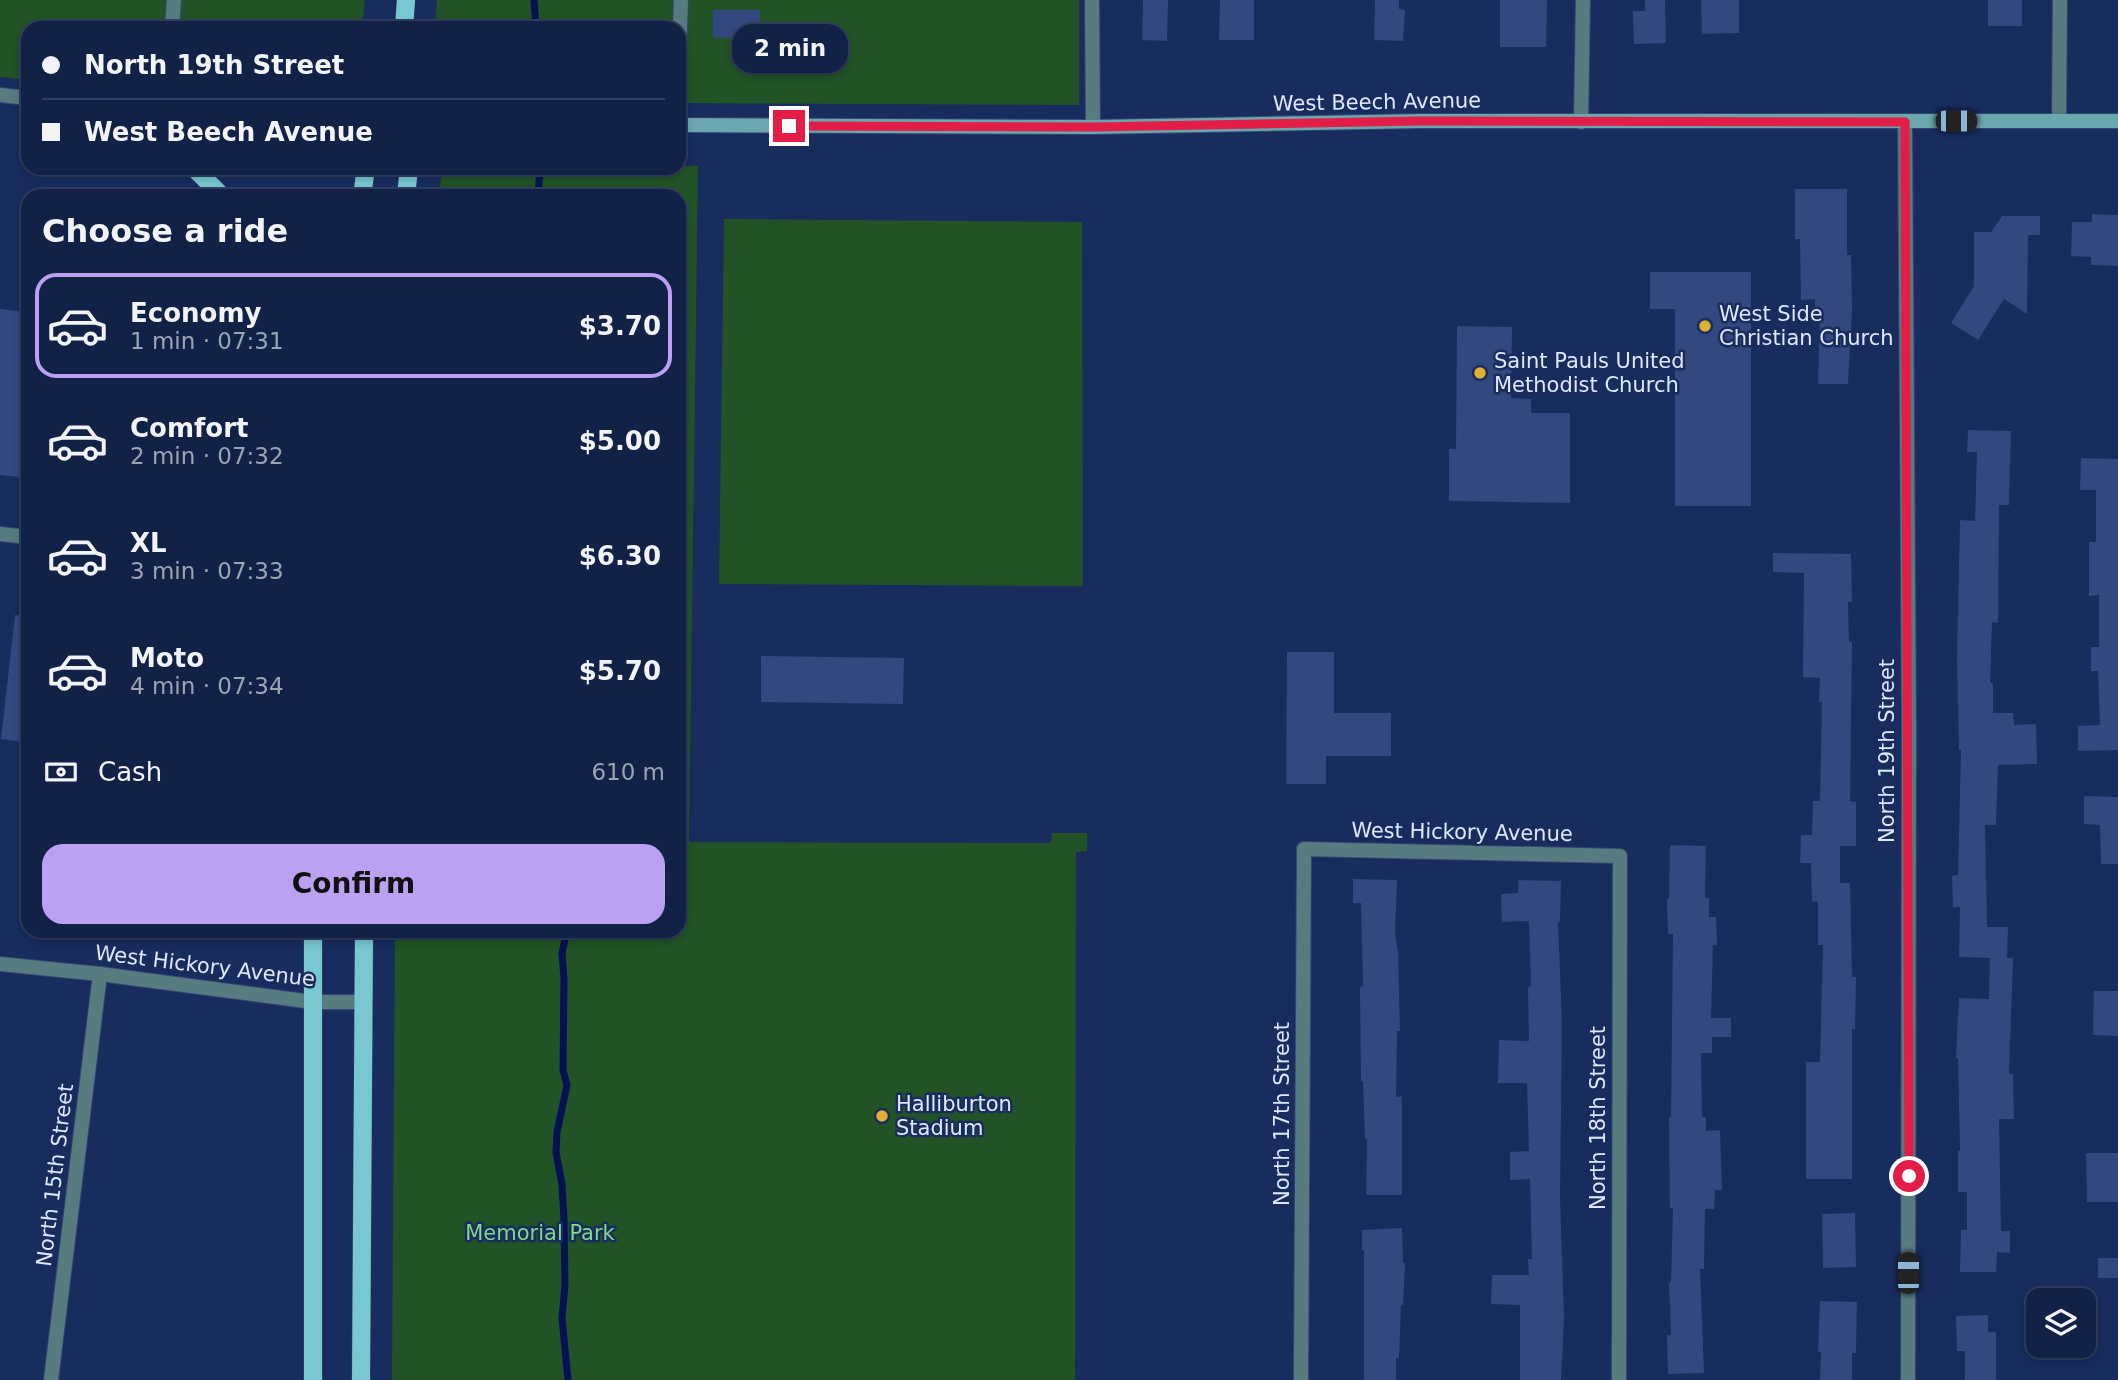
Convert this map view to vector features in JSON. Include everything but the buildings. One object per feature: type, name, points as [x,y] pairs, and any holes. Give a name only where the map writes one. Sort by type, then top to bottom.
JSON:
[{"type":"main road","points":[[404,21],[406,0]]},
{"type":"main road","name":"West Beech Avenue","points":[[686,125],[1093,127],[1421,121],[2118,121]]},
{"type":"main road","points":[[201,175],[215,189]]},
{"type":"main road","points":[[313,938],[313,1380]]},
{"type":"main road","points":[[361,1380],[364,938]]},
{"type":"street","points":[[172,21],[174,0]]},
{"type":"street","points":[[680,21],[681,0]]},
{"type":"street","points":[[1092,0],[1093,127]]},
{"type":"street","points":[[1581,122],[1583,0]]},
{"type":"street","points":[[2059,121],[2060,0]]},
{"type":"street","points":[[0,95],[21,97]]},
{"type":"street","name":"North 19th Street","points":[[1905,122],[1909,727],[1908,1380]]},
{"type":"street","points":[[0,534],[21,536]]},
{"type":"street","name":"West Hickory Avenue","points":[[1304,849],[1620,856]]},
{"type":"street","name":"North 17th Street","points":[[1301,1380],[1304,849]]},
{"type":"street","name":"North 18th Street","points":[[1619,1380],[1620,856]]},
{"type":"street","name":"West Hickory Avenue","points":[[0,964],[100,974],[313,1002],[364,1002]]},
{"type":"street","name":"North 15th Street","points":[[51,1380],[100,974]]},
{"type":"green space","points":[[0,0],[365,0],[363,21],[21,21],[21,79],[0,77]]},
{"type":"green space","points":[[437,0],[1079,0],[1079,105],[686,103],[686,21],[436,21]]},
{"type":"green space","name":"Memorial Park","points":[[686,166],[698,166],[689,842],[1051,843],[1052,833],[1087,833],[1087,851],[1076,852],[1075,1380],[392,1380],[395,938],[686,938],[686,189],[440,189],[441,178],[444,175],[686,175]]},
{"type":"green space","points":[[724,219],[1082,222],[1083,586],[719,584]]},
{"type":"waterway","points":[[534,0],[536,21]]},
{"type":"waterway","points":[[539,189],[540,175]]},
{"type":"waterway","points":[[565,938],[562,953],[563,1070],[567,1085],[557,1132],[556,1153],[562,1184],[564,1220],[565,1285],[562,1318],[568,1380]]},
{"type":"place","name":"West Side Christian Church","points":[[1705,326]]},
{"type":"place","name":"Saint Pauls United Methodist Church","points":[[1480,373]]},
{"type":"place","name":"Halliburton Stadium","points":[[882,1116]]},
{"type":"route","points":[[789,126],[1093,127],[1421,121],[1905,122],[1909,1176]]}]
